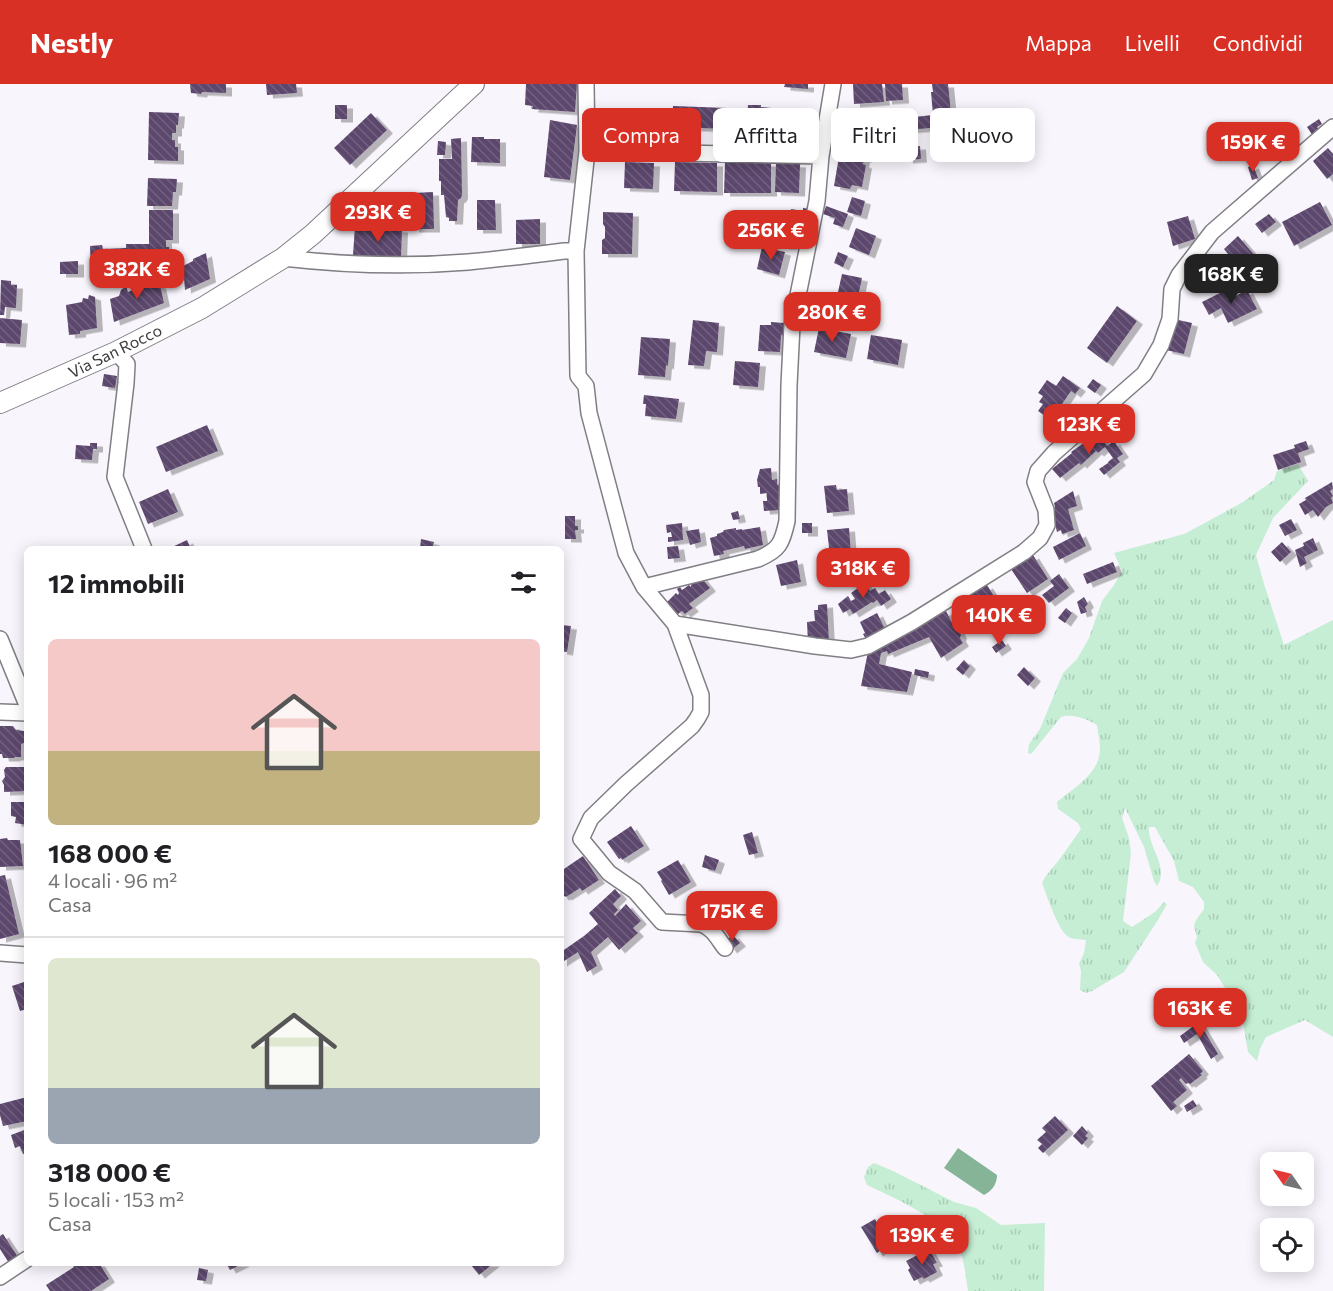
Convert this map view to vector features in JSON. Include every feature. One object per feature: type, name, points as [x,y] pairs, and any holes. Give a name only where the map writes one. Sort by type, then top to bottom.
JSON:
[{"type":"street","name":"Via San Rocco","points":[[0,403],[116,352],[202,308],[283,258],[313,234],[474,84]]},
{"type":"street","points":[[586,84],[586,108]]},
{"type":"street","points":[[644,587],[758,560],[771,553],[783,540],[787,521],[792,325],[817,201],[821,156],[833,84]]},
{"type":"street","points":[[675,624],[851,650],[868,646],[912,622],[1024,552],[1040,538],[1047,525],[1046,510],[1035,482],[1038,471],[1054,453],[1144,374],[1161,345],[1170,319],[1172,289],[1179,275],[1212,232],[1333,127]]},
{"type":"street","points":[[701,153],[821,156]]},
{"type":"street","points":[[586,162],[576,251],[578,376],[586,386],[589,413],[626,553],[644,587],[675,624],[701,694],[701,712],[698,719],[591,818],[581,839],[609,873],[635,891],[662,922],[707,926],[725,948]]},
{"type":"street","points":[[283,258],[407,265],[468,262],[576,251]]},
{"type":"street","points":[[116,352],[127,364],[115,477],[143,546]]},
{"type":"street","points":[[0,639],[24,698]]},
{"type":"street","points":[[0,712],[24,712]]},
{"type":"street","points":[[0,953],[24,955]]},
{"type":"street","points":[[0,1277],[24,1261]]},
{"type":"green space","points":[[1298,464],[1308,481],[1273,518],[1256,555],[1284,645],[1333,620],[1333,1037],[1305,1020],[1266,1037],[1257,1061],[1248,1052],[1242,1017],[1217,975],[1203,962],[1195,943],[1197,937],[1194,926],[1204,909],[1204,902],[1193,887],[1179,881],[1174,861],[1155,827],[1149,827],[1151,842],[1161,871],[1157,886],[1144,847],[1125,808],[1122,818],[1131,853],[1123,921],[1132,927],[1155,912],[1164,902],[1167,904],[1124,972],[1092,991],[1086,993],[1080,990],[1079,964],[1086,940],[1071,938],[1063,932],[1042,883],[1081,829],[1078,823],[1058,809],[1057,802],[1085,779],[1096,765],[1100,749],[1097,725],[1079,717],[1061,717],[1031,754],[1028,753],[1029,744],[1040,729],[1063,673],[1077,659],[1089,638],[1102,601],[1122,571],[1114,553],[1184,534],[1243,502],[1274,480],[1277,471]]},
{"type":"green space","points":[[874,1163],[954,1202],[976,1208],[1001,1225],[1045,1223],[1044,1291],[968,1291],[961,1254],[945,1231],[921,1212],[867,1185],[864,1177],[868,1167]]},
{"type":"shaded area","points":[[958,1148],[997,1175],[992,1189],[984,1195],[944,1168]]},
{"type":"building","points":[[190,84],[226,84],[226,93],[191,93]]},
{"type":"building","points":[[266,84],[296,84],[297,93],[267,95]]},
{"type":"building","points":[[526,84],[577,84],[575,112],[532,109],[533,106],[525,105]]},
{"type":"building","points":[[785,84],[808,84],[808,89],[784,87]]},
{"type":"building","points":[[853,84],[882,84],[884,102],[854,104]]},
{"type":"building","points":[[885,84],[902,84],[903,100],[886,101]]},
{"type":"building","points":[[932,84],[948,84],[950,108],[932,108],[931,92],[933,92]]},
{"type":"building","points":[[335,105],[347,105],[347,119],[335,119]]},
{"type":"building","points":[[748,105],[761,105],[761,107],[772,108],[748,108]]},
{"type":"building","points":[[673,106],[728,108],[713,108],[713,128],[701,128],[701,108],[673,108]]},
{"type":"building","points":[[149,112],[179,113],[176,133],[172,133],[175,147],[178,147],[178,161],[148,160]]},
{"type":"building","points":[[371,113],[387,130],[350,165],[334,148]]},
{"type":"building","points":[[930,115],[930,128],[918,129],[918,117]]},
{"type":"building","points":[[1319,119],[1322,124],[1317,127],[1320,132],[1313,136],[1307,127]]},
{"type":"building","points":[[550,120],[577,125],[570,180],[544,177]]},
{"type":"building","points":[[472,137],[500,139],[500,163],[471,162]]},
{"type":"building","points":[[461,138],[462,195],[458,200],[457,221],[449,221],[446,217],[444,195],[441,195],[439,159],[452,159],[451,139]]},
{"type":"building","points":[[438,141],[446,142],[445,155],[437,155]]},
{"type":"building","points":[[918,146],[920,146],[921,159],[918,159]]},
{"type":"building","points":[[1328,148],[1333,154],[1333,174],[1327,179],[1313,161]]},
{"type":"building","points":[[625,162],[654,163],[653,189],[624,188]]},
{"type":"building","points":[[675,162],[717,163],[717,192],[674,191]]},
{"type":"building","points":[[725,162],[771,163],[771,193],[724,193]]},
{"type":"building","points":[[838,162],[863,162],[866,165],[862,187],[852,185],[850,189],[834,186]]},
{"type":"building","points":[[776,163],[800,164],[799,193],[775,192]]},
{"type":"building","points":[[1253,165],[1258,178],[1252,180],[1248,167]]},
{"type":"building","points":[[148,178],[177,179],[172,206],[147,206]]},
{"type":"building","points":[[433,192],[434,229],[413,229],[413,193]]},
{"type":"building","points":[[852,197],[865,201],[861,216],[847,212]]},
{"type":"building","points":[[477,200],[495,200],[496,230],[477,230]]},
{"type":"building","points":[[1320,202],[1332,225],[1294,246],[1282,222]]},
{"type":"building","points":[[826,206],[848,214],[843,227],[833,224],[835,218],[823,214]]},
{"type":"building","points":[[803,208],[810,209],[809,214],[806,213],[804,223],[801,222],[800,230],[780,227],[782,211],[791,212],[791,209],[803,211]]},
{"type":"building","points":[[149,210],[173,210],[173,240],[166,240],[166,247],[169,247],[169,268],[158,268],[158,272],[132,271],[133,274],[99,276],[99,273],[91,273],[90,246],[102,245],[103,249],[126,248],[126,244],[149,244]]},
{"type":"building","points":[[603,212],[633,213],[632,254],[602,254],[602,240],[605,238]]},
{"type":"building","points":[[1269,214],[1276,222],[1262,233],[1255,224]]},
{"type":"building","points":[[1188,216],[1195,239],[1173,246],[1167,222]]},
{"type":"building","points":[[540,219],[540,244],[516,244],[516,220]]},
{"type":"building","points":[[355,226],[402,229],[401,258],[381,257],[381,262],[368,261],[368,256],[353,255]]},
{"type":"building","points":[[856,228],[876,236],[869,255],[849,247]]},
{"type":"building","points":[[772,229],[785,230],[785,234],[791,234],[791,246],[783,246],[783,240],[772,240]]},
{"type":"building","points":[[1238,236],[1256,257],[1241,270],[1224,249]]},
{"type":"building","points":[[762,247],[785,252],[779,275],[757,269]]},
{"type":"building","points":[[838,252],[848,256],[843,267],[834,263]]},
{"type":"building","points":[[206,253],[210,279],[185,290],[183,266]]},
{"type":"building","points":[[1213,257],[1227,272],[1210,287],[1197,273]]},
{"type":"building","points":[[78,261],[78,274],[60,274],[60,262]]},
{"type":"building","points":[[842,274],[862,278],[858,297],[838,292]]},
{"type":"building","points":[[157,279],[164,303],[114,322],[110,299],[119,296],[121,290],[126,286],[128,292],[146,285],[145,282]]},
{"type":"building","points":[[1,280],[11,281],[11,285],[17,285],[16,308],[5,307],[4,315],[0,315]]},
{"type":"building","points":[[1247,290],[1257,309],[1228,323],[1221,308],[1209,315],[1202,302],[1224,291],[1228,300]]},
{"type":"building","points":[[89,295],[95,297],[97,328],[69,335],[66,305],[82,302],[83,298],[88,299]]},
{"type":"building","points":[[1117,306],[1137,321],[1107,363],[1087,348]]},
{"type":"building","points":[[0,318],[22,320],[20,344],[0,343]]},
{"type":"building","points":[[1174,319],[1192,323],[1184,354],[1166,350]]},
{"type":"building","points":[[693,320],[719,323],[717,352],[706,351],[704,366],[688,365]]},
{"type":"building","points":[[771,322],[784,323],[780,352],[758,351],[760,325],[771,325]]},
{"type":"building","points":[[819,328],[851,334],[846,358],[814,352]]},
{"type":"building","points":[[871,335],[902,340],[898,365],[867,359]]},
{"type":"building","points":[[641,337],[670,339],[665,377],[638,375]]},
{"type":"building","points":[[735,361],[760,363],[758,387],[733,385]]},
{"type":"building","points":[[104,374],[117,376],[115,388],[102,386]]},
{"type":"building","points":[[1063,376],[1080,388],[1075,394],[1071,391],[1051,420],[1038,411],[1043,404],[1039,402],[1043,396],[1038,393],[1047,380],[1056,386]]},
{"type":"building","points":[[1093,379],[1101,385],[1095,393],[1087,387]]},
{"type":"building","points":[[644,395],[679,399],[676,419],[645,416]]},
{"type":"building","points":[[207,425],[218,451],[166,472],[156,447]]},
{"type":"building","points":[[1096,431],[1107,446],[1114,441],[1123,454],[1117,458],[1120,462],[1104,475],[1099,469],[1113,458],[1105,447],[1098,453],[1096,451],[1081,465],[1079,463],[1060,478],[1052,469]]},
{"type":"building","points":[[1306,441],[1309,449],[1298,453],[1301,462],[1278,470],[1273,455],[1295,448],[1294,445]]},
{"type":"building","points":[[90,443],[97,443],[97,449],[93,449],[92,460],[75,459],[76,445],[90,446]]},
{"type":"building","points":[[771,468],[772,480],[777,479],[777,485],[780,485],[781,510],[764,511],[763,501],[767,501],[767,493],[760,494],[757,480],[760,469]]},
{"type":"building","points":[[1332,482],[1333,489],[1330,491],[1333,503],[1326,507],[1318,517],[1313,510],[1305,515],[1299,504]]},
{"type":"building","points":[[836,485],[837,490],[847,489],[849,511],[827,513],[824,486]]},
{"type":"building","points":[[168,489],[178,512],[148,524],[139,502]]},
{"type":"building","points":[[1073,491],[1077,506],[1068,509],[1074,530],[1062,534],[1061,530],[1057,532],[1051,509],[1055,507],[1054,503]]},
{"type":"building","points":[[738,511],[740,519],[733,520],[731,513]]},
{"type":"building","points":[[565,516],[575,516],[575,526],[578,526],[578,530],[575,530],[576,539],[565,539]]},
{"type":"building","points":[[1291,519],[1297,530],[1285,536],[1279,525]]},
{"type":"building","points":[[682,523],[683,540],[668,542],[668,537],[672,537],[671,532],[667,533],[666,525]]},
{"type":"building","points":[[802,523],[812,523],[812,533],[802,533]]},
{"type":"building","points":[[760,527],[763,545],[745,549],[744,546],[723,551],[724,554],[714,556],[710,538],[724,530]]},
{"type":"building","points":[[849,528],[851,554],[830,556],[827,530]]},
{"type":"building","points":[[699,529],[701,542],[690,545],[686,531]]},
{"type":"building","points":[[1080,533],[1086,546],[1059,560],[1053,547]]},
{"type":"building","points":[[1313,538],[1318,550],[1304,557],[1307,563],[1300,567],[1295,550]]},
{"type":"building","points":[[421,539],[434,542],[433,546],[420,546]]},
{"type":"building","points":[[187,540],[190,546],[174,546]]},
{"type":"building","points":[[1282,542],[1291,552],[1280,562],[1271,552]]},
{"type":"building","points":[[678,546],[680,558],[668,559],[667,547]]},
{"type":"building","points":[[1033,555],[1048,579],[1027,593],[1011,569]]},
{"type":"building","points":[[797,560],[801,582],[781,586],[776,565]]},
{"type":"building","points":[[1113,562],[1117,572],[1087,584],[1083,574]]},
{"type":"building","points":[[1059,574],[1069,588],[1049,603],[1042,595],[1054,586],[1050,581]]},
{"type":"building","points":[[701,577],[710,588],[689,604],[693,608],[685,614],[682,611],[678,614],[667,602],[676,593],[678,595],[677,589],[680,587],[682,590],[689,585],[691,587]]},
{"type":"building","points":[[865,583],[870,591],[875,588],[879,594],[885,590],[891,599],[881,606],[877,600],[853,614],[850,609],[843,613],[838,604],[848,596],[851,601],[855,599],[851,593]]},
{"type":"building","points":[[987,585],[1000,606],[981,618],[968,596]]},
{"type":"building","points":[[1084,597],[1088,604],[1085,607],[1087,612],[1081,614],[1077,602]]},
{"type":"building","points":[[827,604],[829,642],[808,643],[807,622],[815,621],[814,610],[818,610],[818,605]]},
{"type":"building","points":[[1066,608],[1072,613],[1065,623],[1058,618]]},
{"type":"building","points":[[946,611],[961,635],[963,643],[941,658],[929,637],[888,654],[887,651],[881,653],[879,664],[912,672],[907,692],[861,686],[869,647]]},
{"type":"building","points":[[877,613],[886,631],[867,641],[860,622]]},
{"type":"building","points":[[564,625],[571,626],[567,652],[564,652]]},
{"type":"building","points":[[1002,640],[1006,646],[996,653],[992,647]]},
{"type":"building","points":[[964,660],[970,666],[963,675],[956,669]]},
{"type":"building","points":[[1024,667],[1035,678],[1028,686],[1017,675]]},
{"type":"building","points":[[915,669],[929,672],[928,678],[914,675]]},
{"type":"building","points":[[0,726],[13,726],[16,730],[24,731],[21,757],[3,758],[0,754]]},
{"type":"building","points":[[6,767],[24,767],[24,791],[4,792],[2,781],[5,777]]},
{"type":"building","points":[[11,802],[24,802],[24,824],[15,823],[16,817],[11,816]]},
{"type":"building","points":[[631,826],[644,846],[622,860],[607,842]]},
{"type":"building","points":[[752,832],[758,853],[749,855],[743,835]]},
{"type":"building","points":[[7,838],[8,840],[20,840],[23,866],[0,867],[0,839]]},
{"type":"building","points":[[705,855],[719,860],[715,871],[702,867]]},
{"type":"building","points":[[583,856],[599,880],[582,891],[580,888],[564,896],[564,869]]},
{"type":"building","points":[[678,860],[691,882],[669,895],[657,872]]},
{"type":"building","points":[[5,875],[19,934],[0,939],[0,876]]},
{"type":"building","points":[[615,889],[621,896],[613,904],[618,910],[615,916],[626,904],[641,921],[633,928],[638,933],[619,950],[608,937],[591,952],[597,966],[587,972],[578,952],[564,961],[564,950],[598,924],[589,913]]},
{"type":"building","points":[[733,935],[740,943],[731,950],[725,941]]},
{"type":"building","points":[[24,982],[24,1010],[20,1011],[12,986]]},
{"type":"building","points":[[1199,1022],[1218,1054],[1211,1059],[1197,1034],[1184,1043],[1180,1036]]},
{"type":"building","points":[[1189,1054],[1203,1071],[1200,1074],[1202,1075],[1190,1084],[1186,1084],[1181,1078],[1179,1080],[1187,1090],[1173,1102],[1177,1106],[1171,1111],[1151,1086]]},
{"type":"building","points":[[24,1098],[24,1122],[3,1126],[0,1104]]},
{"type":"building","points":[[1193,1100],[1197,1106],[1187,1112],[1184,1106]]},
{"type":"building","points":[[1055,1116],[1068,1130],[1043,1153],[1038,1148],[1042,1144],[1037,1140],[1046,1132],[1042,1128]]},
{"type":"building","points":[[1082,1126],[1088,1133],[1085,1136],[1088,1138],[1082,1145],[1073,1136]]},
{"type":"building","points":[[24,1130],[24,1154],[20,1146],[15,1148],[11,1135]]},
{"type":"building","points":[[875,1219],[880,1227],[883,1225],[892,1239],[877,1253],[861,1227]]},
{"type":"building","points":[[3,1234],[18,1257],[9,1263],[0,1249],[0,1236]]},
{"type":"building","points":[[929,1249],[937,1263],[933,1264],[937,1272],[914,1281],[906,1261]]},
{"type":"building","points":[[101,1266],[109,1279],[91,1291],[50,1291],[46,1285],[74,1267]]},
{"type":"building","points":[[472,1266],[490,1266],[479,1275]]},
{"type":"building","points":[[199,1268],[208,1270],[206,1281],[197,1280]]}]
